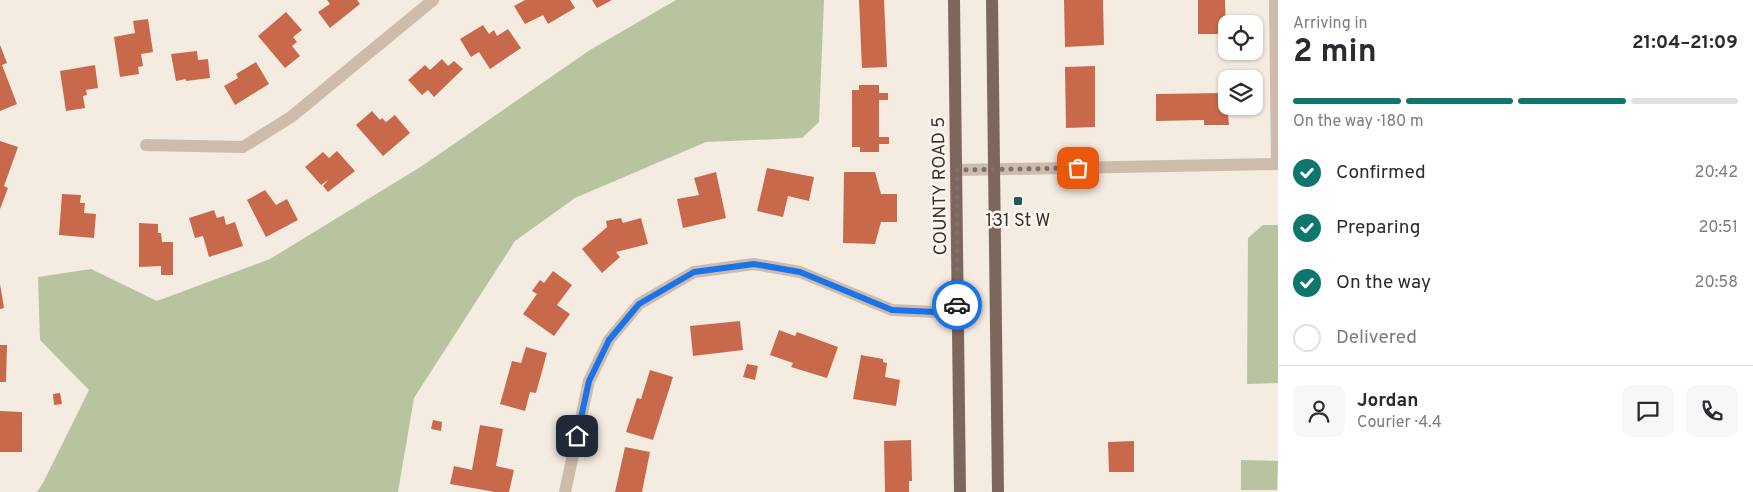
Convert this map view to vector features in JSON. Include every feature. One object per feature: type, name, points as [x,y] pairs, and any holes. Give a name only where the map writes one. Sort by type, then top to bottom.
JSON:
[{"type":"main road","name":"COUNTY ROAD 5","points":[[954,0],[960,492]]},
{"type":"main road","points":[[992,0],[998,492]]},
{"type":"street","points":[[957,170],[1277,164],[1275,0]]},
{"type":"street","points":[[146,145],[243,147],[291,117],[426,2]]},
{"type":"street","points":[[565,492],[589,381],[609,340],[639,304],[694,272],[754,264],[800,272],[892,310],[957,313]]},
{"type":"green space","points":[[676,0],[824,0],[819,122],[802,138],[706,142],[575,198],[515,241],[414,398],[398,492],[37,492],[89,390],[40,340],[38,277],[91,269],[157,301],[270,259],[422,166],[590,50]]},
{"type":"green space","points":[[1263,225],[1278,225],[1278,383],[1247,384],[1248,238]]},
{"type":"green space","points":[[1241,460],[1278,461],[1277,490],[1241,490]]},
{"type":"building","points":[[327,0],[357,0],[360,4],[330,28],[318,12],[330,4]]},
{"type":"building","points":[[525,0],[570,0],[575,8],[548,24],[543,15],[525,24],[514,6]]},
{"type":"building","points":[[592,0],[612,0],[597,8]]},
{"type":"building","points":[[859,0],[884,0],[887,67],[862,68]]},
{"type":"building","points":[[1064,0],[1103,0],[1104,45],[1065,47]]},
{"type":"building","points":[[1198,0],[1225,0],[1225,15],[1218,15],[1218,34],[1198,34]]},
{"type":"building","points":[[286,12],[302,30],[293,37],[297,42],[292,46],[300,56],[285,68],[258,36]]},
{"type":"building","points":[[148,19],[153,52],[141,54],[143,66],[138,67],[139,74],[120,77],[114,37],[135,33],[133,21]]},
{"type":"building","points":[[483,25],[489,34],[494,30],[497,36],[508,29],[521,48],[490,69],[479,52],[471,57],[460,39]]},
{"type":"building","points":[[0,45],[7,63],[2,65],[17,104],[0,111]]},
{"type":"building","points":[[197,51],[198,60],[208,59],[210,78],[176,81],[171,54]]},
{"type":"building","points":[[442,59],[448,66],[454,61],[463,69],[434,97],[428,90],[422,95],[408,80],[425,65],[430,70]]},
{"type":"building","points":[[256,62],[269,84],[235,105],[224,86],[238,78],[236,74]]},
{"type":"building","points":[[95,65],[98,88],[86,90],[87,95],[83,96],[85,108],[66,111],[60,71]]},
{"type":"building","points":[[1095,66],[1095,127],[1066,128],[1065,67]]},
{"type":"building","points":[[859,85],[879,85],[879,93],[888,93],[888,100],[879,100],[879,137],[889,137],[889,144],[879,144],[879,152],[860,152],[860,147],[852,147],[852,90],[859,90]]},
{"type":"building","points":[[1218,93],[1218,115],[1228,115],[1229,125],[1204,125],[1204,120],[1156,121],[1156,94]]},
{"type":"building","points":[[372,111],[380,120],[382,118],[386,122],[395,115],[410,133],[383,156],[356,125]]},
{"type":"building","points":[[0,141],[18,147],[4,186],[8,188],[0,209]]},
{"type":"building","points":[[337,151],[355,171],[328,192],[323,186],[328,180],[321,185],[305,167],[323,152],[329,158]]},
{"type":"building","points":[[767,168],[814,177],[809,201],[788,196],[783,217],[757,211]]},
{"type":"building","points":[[716,172],[726,218],[683,228],[677,199],[699,195],[694,178]]},
{"type":"building","points":[[844,172],[875,172],[881,194],[897,194],[897,222],[881,222],[875,244],[843,243]]},
{"type":"building","points":[[265,190],[276,205],[287,199],[298,220],[266,237],[247,200]]},
{"type":"building","points":[[62,194],[81,195],[80,203],[85,203],[84,213],[96,214],[94,238],[59,235]]},
{"type":"building","points":[[214,210],[217,218],[224,216],[226,225],[235,222],[243,246],[209,257],[203,236],[195,238],[189,218]]},
{"type":"building","points":[[621,218],[623,223],[641,218],[648,244],[616,252],[620,257],[602,273],[582,249],[607,227],[606,221]]},
{"type":"building","points":[[139,223],[158,224],[158,233],[161,233],[162,242],[173,242],[173,275],[161,275],[161,266],[139,267]]},
{"type":"building","points":[[553,271],[572,285],[557,305],[570,314],[554,336],[523,314],[537,294],[532,291],[540,280],[544,283]]},
{"type":"building","points":[[0,284],[4,308],[0,309]]},
{"type":"building","points":[[740,321],[743,350],[693,356],[690,326]]},
{"type":"building","points":[[779,330],[795,336],[797,332],[838,347],[827,378],[791,367],[793,363],[770,355]]},
{"type":"building","points":[[0,345],[7,345],[6,382],[0,382]]},
{"type":"building","points":[[526,347],[547,353],[536,393],[530,392],[525,411],[500,404],[512,361],[521,363]]},
{"type":"building","points":[[861,355],[883,359],[883,362],[887,363],[885,377],[900,380],[896,406],[853,399]]},
{"type":"building","points":[[747,364],[758,366],[755,380],[743,377]]},
{"type":"building","points":[[650,370],[673,377],[653,440],[626,432],[637,398],[641,399]]},
{"type":"building","points":[[60,393],[62,404],[54,405],[53,394]]},
{"type":"building","points":[[0,411],[22,412],[22,452],[0,452]]},
{"type":"building","points":[[433,420],[442,422],[441,431],[431,429]]},
{"type":"building","points":[[480,425],[503,429],[496,466],[514,470],[509,492],[495,492],[450,484],[454,466],[472,470]]},
{"type":"building","points":[[911,440],[912,481],[909,481],[909,492],[885,492],[884,441]]},
{"type":"building","points":[[1134,441],[1134,472],[1109,472],[1108,442]]},
{"type":"building","points":[[625,447],[650,452],[642,492],[615,492]]},
{"type":"way so far","points":[[957,305],[957,170],[1078,168]]},
{"type":"place","name":"131 St W","points":[[1018,201]]},
{"type":"route","points":[[577,436],[589,381],[609,340],[639,304],[694,272],[754,264],[800,272],[892,310],[957,313],[957,305]]}]
